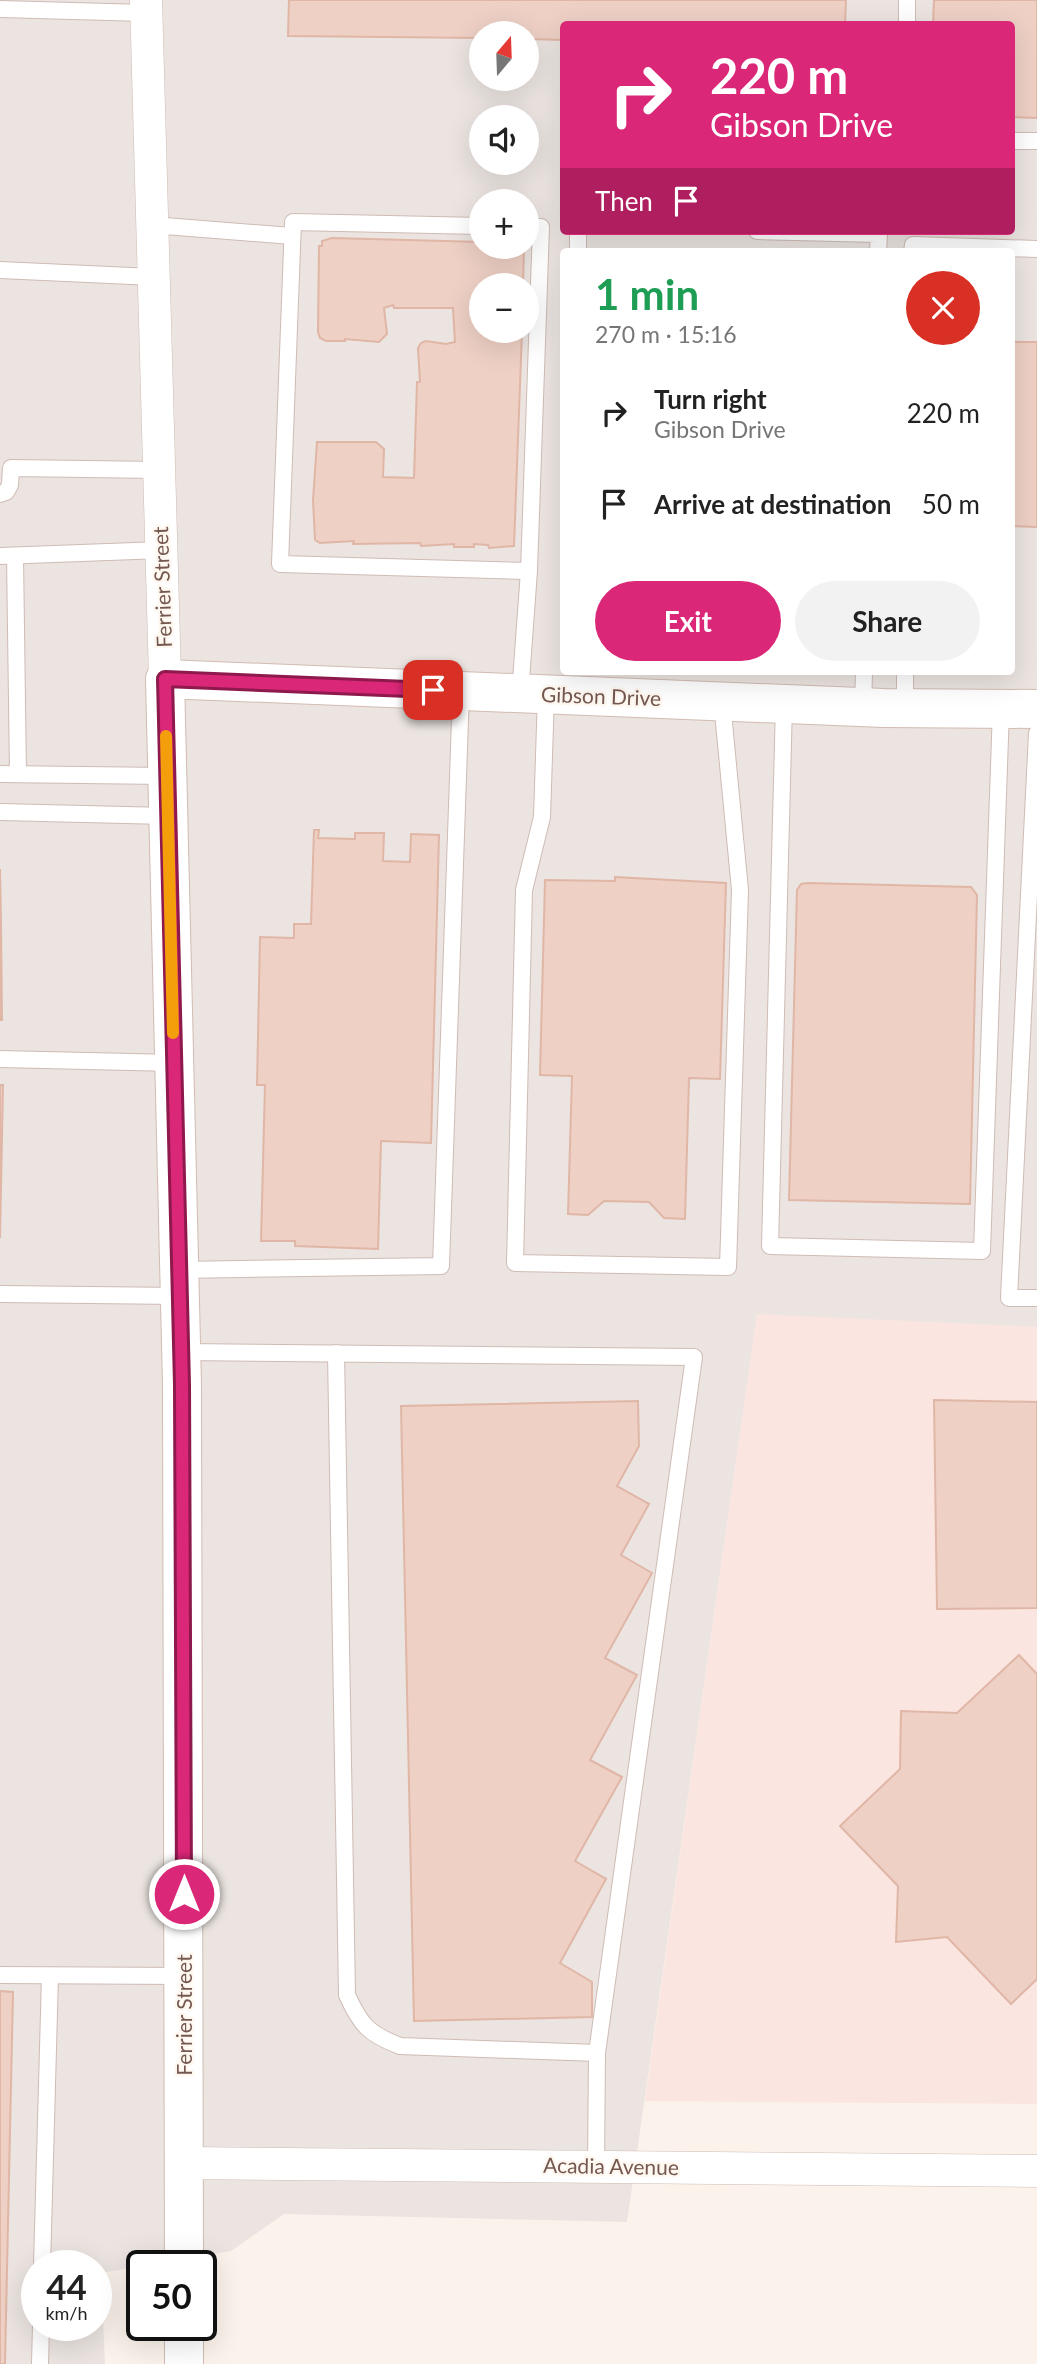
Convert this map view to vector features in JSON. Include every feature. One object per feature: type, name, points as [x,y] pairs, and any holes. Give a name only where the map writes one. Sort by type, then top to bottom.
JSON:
[{"type":"main road","name":"Gibson Drive","points":[[165,679],[551,692],[784,704],[863,690],[905,690],[1019,709]]},
{"type":"main road","name":"Ferrier Street","points":[[165,679],[182,1352],[184,2250]]},
{"type":"main road","points":[[184,2341],[184,2364]]},
{"type":"street","name":"Ferrier Street","points":[[146,7],[165,679]]},
{"type":"street","name":"Acadia Avenue","points":[[185,2163],[1037,2171]]},
{"type":"lane","points":[[907,0],[907,21]]},
{"type":"lane","points":[[0,9],[146,7]]},
{"type":"lane","points":[[1015,141],[1037,141]]},
{"type":"lane","points":[[469,226],[293,222],[280,564],[529,571]]},
{"type":"lane","points":[[152,225],[292,236]]},
{"type":"lane","points":[[539,227],[529,571],[551,692],[542,817],[524,890],[515,1263],[728,1267],[740,890],[722,702]]},
{"type":"lane","points":[[913,248],[913,245],[1006,248]]},
{"type":"lane","points":[[1015,248],[1037,249]]},
{"type":"lane","points":[[0,270],[153,277]]},
{"type":"lane","points":[[0,494],[6,492],[10,485],[11,468],[159,470]]},
{"type":"lane","points":[[18,774],[8,556],[162,550]]},
{"type":"lane","points":[[0,1294],[441,1266],[461,691]]},
{"type":"lane","points":[[784,704],[770,1246],[982,1251],[1019,709]]},
{"type":"lane","points":[[1037,733],[1009,1298],[1037,1298]]},
{"type":"lane","points":[[0,774],[166,776]]},
{"type":"lane","points":[[0,812],[167,816]]},
{"type":"lane","points":[[0,1059],[174,1063]]},
{"type":"lane","points":[[182,1352],[694,1357],[597,2053],[596,2167]]},
{"type":"lane","points":[[336,1353],[347,1995],[361,2022],[374,2036],[400,2046],[597,2053]]},
{"type":"lane","points":[[0,1975],[185,1976]]},
{"type":"lane","points":[[43,2250],[50,1976]]},
{"type":"lane","points":[[40,2364],[41,2341]]},
{"type":"shaded area","points":[[0,0],[1037,0],[1037,1327],[757,1314],[627,2222],[284,2214],[231,2251],[217,2253],[217,2250],[126,2250],[126,2269],[112,2271],[112,2250],[21,2250],[21,2341],[104,2341],[105,2364],[0,2364]]},
{"type":"shaded area","points":[[757,1313],[1037,1327],[1037,2104],[645,2101]]},
{"type":"building","points":[[289,0],[846,0],[845,21],[560,21],[560,40],[539,39],[539,21],[469,21],[469,38],[288,36]]},
{"type":"building","points":[[934,0],[1037,0],[1037,118],[1015,117],[1015,21],[933,21]]},
{"type":"building","points":[[332,238],[469,242],[469,259],[524,259],[523,273],[469,273],[469,343],[522,343],[514,546],[489,548],[488,545],[474,544],[474,547],[454,547],[454,544],[353,544],[354,541],[320,543],[315,540],[313,500],[317,442],[376,442],[384,449],[383,477],[414,478],[417,382],[420,382],[418,348],[426,341],[446,344],[455,342],[453,308],[394,308],[393,305],[384,308],[387,334],[379,342],[345,339],[326,341],[320,338],[319,246],[322,246],[322,241]]},
{"type":"building","points":[[1015,342],[1037,342],[1037,527],[1015,526]]},
{"type":"building","points":[[314,830],[319,830],[318,838],[355,839],[355,833],[384,833],[383,861],[410,862],[411,834],[439,835],[431,1143],[381,1141],[378,1249],[295,1246],[295,1241],[261,1241],[265,1085],[257,1085],[260,937],[294,938],[294,924],[311,924]]},
{"type":"building","points":[[0,869],[1,925],[2,1020],[0,1020]]},
{"type":"building","points":[[615,877],[726,883],[720,1079],[689,1078],[685,1219],[664,1218],[649,1202],[604,1201],[588,1215],[568,1214],[572,1076],[540,1075],[545,880],[615,881]]},
{"type":"building","points":[[801,884],[971,887],[977,895],[970,1204],[789,1200],[797,890]]},
{"type":"building","points":[[0,1085],[3,1085],[0,1238]]},
{"type":"building","points":[[934,1400],[1037,1402],[1037,1608],[937,1609]]},
{"type":"building","points":[[638,1401],[639,1446],[617,1486],[649,1504],[621,1555],[652,1573],[605,1658],[637,1675],[590,1760],[622,1777],[575,1861],[606,1879],[560,1963],[592,1982],[592,2017],[414,2021],[401,1406]]},
{"type":"building","points":[[1019,1655],[1037,1674],[1037,1979],[1011,2004],[947,1937],[896,1942],[898,1886],[840,1826],[900,1769],[901,1711],[957,1713]]},
{"type":"building","points":[[0,1991],[13,1992],[5,2364],[0,2364]]},
{"type":"slow traffic","points":[[166,736],[173,1033]]},
{"type":"route","points":[[184,1894],[182,1385],[165,679],[433,690]]}]
